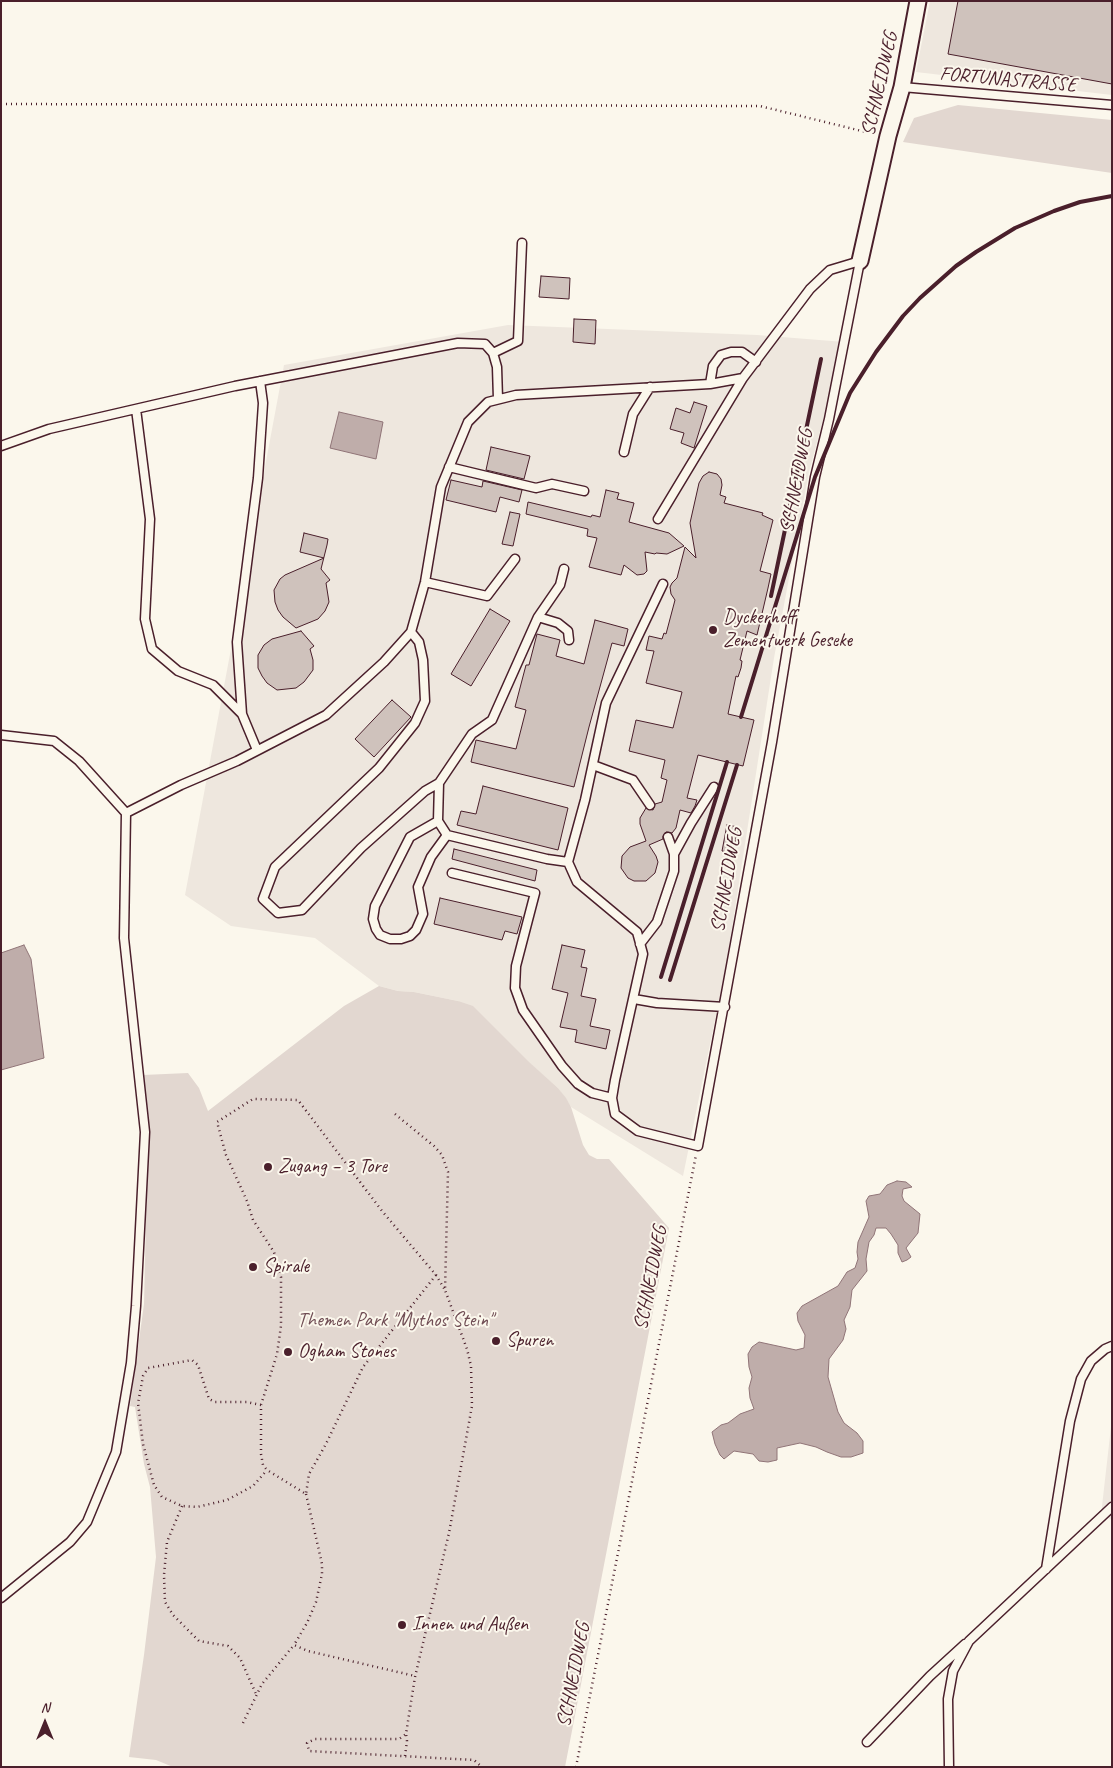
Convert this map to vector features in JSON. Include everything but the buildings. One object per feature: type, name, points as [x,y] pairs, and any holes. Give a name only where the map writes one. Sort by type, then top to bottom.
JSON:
[{"type":"street","name":"SCHNEIDWEG","points":[[860,261],[888,136],[902,87],[918,1]]},
{"type":"lane","name":"FORTUNASTRASSE","points":[[902,87],[1112,105]]},
{"type":"lane","points":[[493,353],[518,341],[522,243]]},
{"type":"lane","points":[[658,519],[743,378],[810,289],[830,270],[860,261]]},
{"type":"lane","name":"SCHNEIDWEG","points":[[698,1146],[772,742],[816,477],[860,261]]},
{"type":"lane","points":[[1,446],[49,429],[260,381],[458,343],[485,344],[493,353],[497,367],[498,399]]},
{"type":"lane","points":[[710,384],[713,366],[721,355],[731,352],[742,352],[756,362]]},
{"type":"lane","points":[[126,813],[326,715],[384,662],[410,632],[425,582],[441,487],[468,422],[488,402],[516,395],[710,384],[743,378]]},
{"type":"lane","points":[[257,750],[242,714],[237,642],[258,478],[263,403],[260,381]]},
{"type":"lane","points":[[624,452],[633,414],[650,388]]},
{"type":"lane","points":[[136,409],[150,519],[145,619],[152,649],[178,671],[213,685],[242,714]]},
{"type":"lane","points":[[449,467],[536,488],[552,484],[584,491]]},
{"type":"lane","points":[[425,582],[487,596],[515,559]]},
{"type":"lane","points":[[564,569],[560,585],[538,617],[492,720],[472,734],[440,783],[438,821],[447,835],[547,860],[568,862]]},
{"type":"lane","points":[[663,584],[606,703],[568,862],[577,882],[637,932],[643,954],[615,1080],[612,1098],[615,1114],[638,1131],[698,1146]]},
{"type":"lane","points":[[538,617],[558,622],[568,631],[569,640]]},
{"type":"lane","points":[[410,632],[419,642],[423,660],[424,701],[415,723],[379,768],[275,867],[264,899],[278,913],[302,910],[361,848],[424,791],[440,783]]},
{"type":"lane","points":[[1,735],[54,741],[79,761],[126,813],[124,938],[145,1132],[136,1306],[131,1363],[116,1452],[87,1522],[70,1542],[1,1598]]},
{"type":"lane","points":[[592,765],[632,780],[650,805]]},
{"type":"lane","points":[[674,854],[714,787]]},
{"type":"lane","points":[[438,821],[410,837],[375,906],[373,918],[380,935],[390,939],[401,939],[410,936],[416,930],[423,914],[418,887],[431,857],[447,835]]},
{"type":"lane","points":[[640,944],[657,922],[674,871],[674,854],[668,837]]},
{"type":"lane","points":[[452,873],[535,893],[516,966],[515,988],[523,1010],[562,1066],[578,1084],[592,1093],[612,1098]]},
{"type":"lane","points":[[634,999],[724,1007]]},
{"type":"lane","points":[[1046,1569],[1070,1421],[1081,1379],[1091,1361],[1105,1349],[1112,1346]]},
{"type":"lane","points":[[867,1742],[930,1676],[1112,1507]]},
{"type":"lane","points":[[949,1767],[948,1699],[953,1671],[969,1641]]},
{"type":"path","points":[[1,104],[760,106],[888,136]]},
{"type":"path","points":[[306,1494],[268,1470],[263,1464],[261,1454],[261,1405],[277,1354],[281,1326],[281,1277],[274,1252],[253,1220],[247,1201],[226,1155],[217,1122],[253,1099],[298,1100],[382,1211],[436,1275],[446,1290],[467,1349],[471,1366],[472,1406],[443,1560],[415,1677],[406,1734],[405,1756]]},
{"type":"path","points":[[395,1114],[442,1154],[448,1172],[446,1290]]},
{"type":"path","name":"SCHNEIDWEG","points":[[576,1767],[698,1146]]},
{"type":"path","points":[[243,1723],[262,1684],[294,1645],[307,1623],[316,1602],[322,1574],[322,1564],[306,1494],[309,1474],[326,1444],[363,1367],[436,1275]]},
{"type":"path","points":[[261,1405],[247,1402],[215,1402],[209,1399],[198,1365],[192,1360],[148,1368],[143,1376],[138,1403],[143,1444],[154,1485],[162,1497],[182,1506],[197,1508],[227,1500],[253,1486],[268,1470]]},
{"type":"path","points":[[182,1506],[167,1542],[164,1575],[165,1602],[173,1615],[199,1641],[228,1646],[240,1658],[256,1694]]},
{"type":"path","points":[[294,1645],[308,1651],[415,1677]]},
{"type":"path","points":[[406,1734],[399,1739],[315,1739],[307,1744],[309,1751],[474,1760],[482,1767]]},
{"type":"shaded area","points":[[930,1],[1112,1],[1112,95],[916,72]]},
{"type":"shaded area","points":[[508,325],[757,335],[844,342],[809,472],[774,658],[726,966],[683,1176],[571,1107],[558,1088],[458,1001],[379,986],[315,938],[231,926],[185,895],[284,365]]},
{"type":"shaded area","points":[[339,412],[383,422],[376,459],[330,448]]},
{"type":"shaded area","points":[[24,945],[31,959],[44,1058],[1,1070],[1,953]]},
{"type":"shaded area","points":[[897,1181],[906,1182],[912,1187],[903,1189],[902,1196],[904,1201],[920,1214],[918,1233],[906,1248],[911,1257],[902,1262],[898,1253],[898,1245],[891,1234],[886,1228],[876,1228],[869,1242],[866,1259],[867,1271],[852,1290],[850,1307],[844,1320],[846,1329],[843,1340],[829,1359],[828,1377],[838,1412],[844,1423],[857,1433],[863,1441],[863,1453],[851,1457],[841,1457],[800,1443],[777,1448],[777,1460],[768,1462],[759,1461],[753,1454],[734,1451],[724,1459],[715,1444],[712,1432],[740,1414],[754,1409],[749,1388],[752,1377],[748,1354],[752,1347],[759,1342],[796,1350],[804,1348],[805,1335],[798,1321],[797,1313],[802,1306],[838,1286],[847,1272],[855,1268],[858,1259],[858,1242],[869,1217],[866,1201],[869,1196],[880,1194],[887,1185]]},
{"type":"shaded area","points":[[1112,1418],[1112,1520],[1101,1515]]},
{"type":"green space","points":[[958,105],[1112,120],[1112,173],[903,142],[914,118]]},
{"type":"green space","name":"Themen Park \"Mythos Stein\"","points":[[379,986],[458,1001],[473,1006],[566,1098],[571,1107],[583,1145],[589,1155],[597,1159],[609,1159],[669,1228],[565,1767],[173,1767],[156,1760],[129,1757],[156,1557],[150,1487],[144,1464],[135,1407],[130,1406],[144,1304],[148,1131],[143,1075],[188,1073],[199,1088],[208,1111],[344,1006]]},
{"type":"railway","points":[[741,717],[815,477],[850,393],[876,352],[903,316],[920,298],[956,266],[976,252],[1015,228],[1054,211],[1080,202],[1112,196]]},
{"type":"railway","points":[[771,596],[821,359]]},
{"type":"railway","points":[[661,977],[727,762]]},
{"type":"railway","points":[[670,980],[737,765]]},
{"type":"place","name":"Dyckerhoff Zementwerk Geseke","points":[[713,630]]},
{"type":"place","name":"Zugang – 3 Tore","points":[[268,1167]]},
{"type":"place","name":"Spirale","points":[[253,1267]]},
{"type":"place","name":"Spuren","points":[[496,1341]]},
{"type":"place","name":"Ogham Stones","points":[[288,1352]]},
{"type":"place","name":"Innen und Außen","points":[[402,1625]]}]
